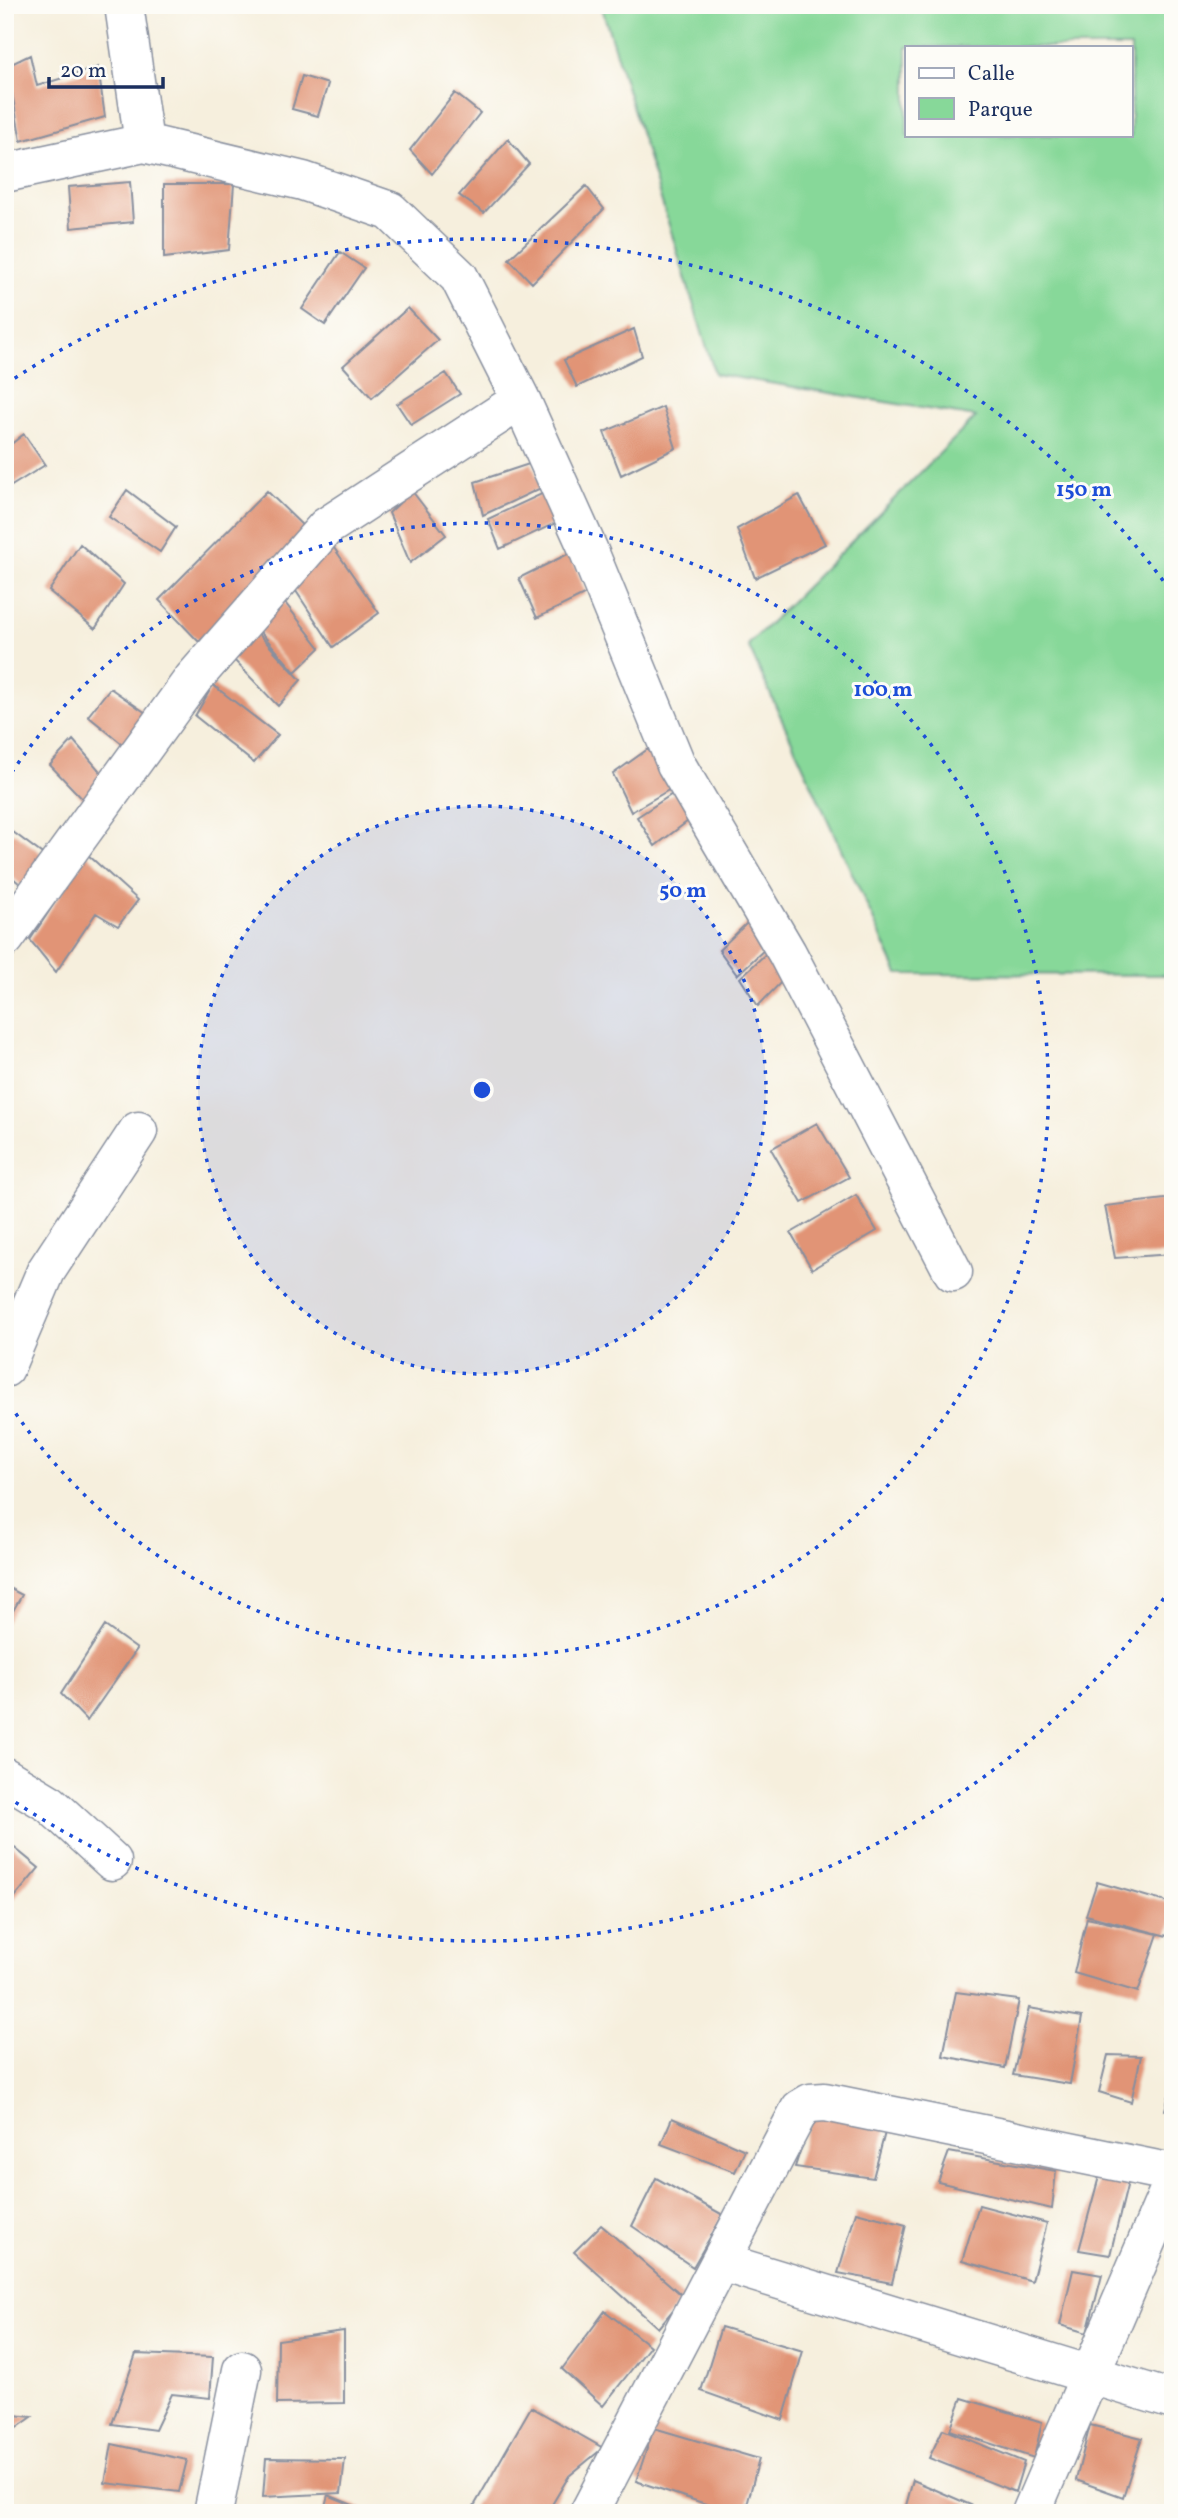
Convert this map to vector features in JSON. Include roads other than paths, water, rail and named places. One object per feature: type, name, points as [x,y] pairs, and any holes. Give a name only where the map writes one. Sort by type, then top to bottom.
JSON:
[{"type":"street","points":[[124,5],[144,144]]},
{"type":"street","points":[[5,173],[144,144],[303,181],[390,211],[459,277],[521,400],[588,549],[676,764],[787,953],[953,1272]]},
{"type":"street","points":[[5,938],[193,679],[326,527],[521,400]]},
{"type":"street","points":[[5,1368],[46,1272],[138,1131]]},
{"type":"street","points":[[5,1777],[50,1804],[112,1861]]},
{"type":"street","points":[[589,2513],[800,2109],[810,2104],[825,2102],[1173,2173]]},
{"type":"street","points":[[1031,2513],[1173,2181]]},
{"type":"street","points":[[721,2262],[1173,2400]]},
{"type":"street","points":[[213,2513],[242,2370]]}]
